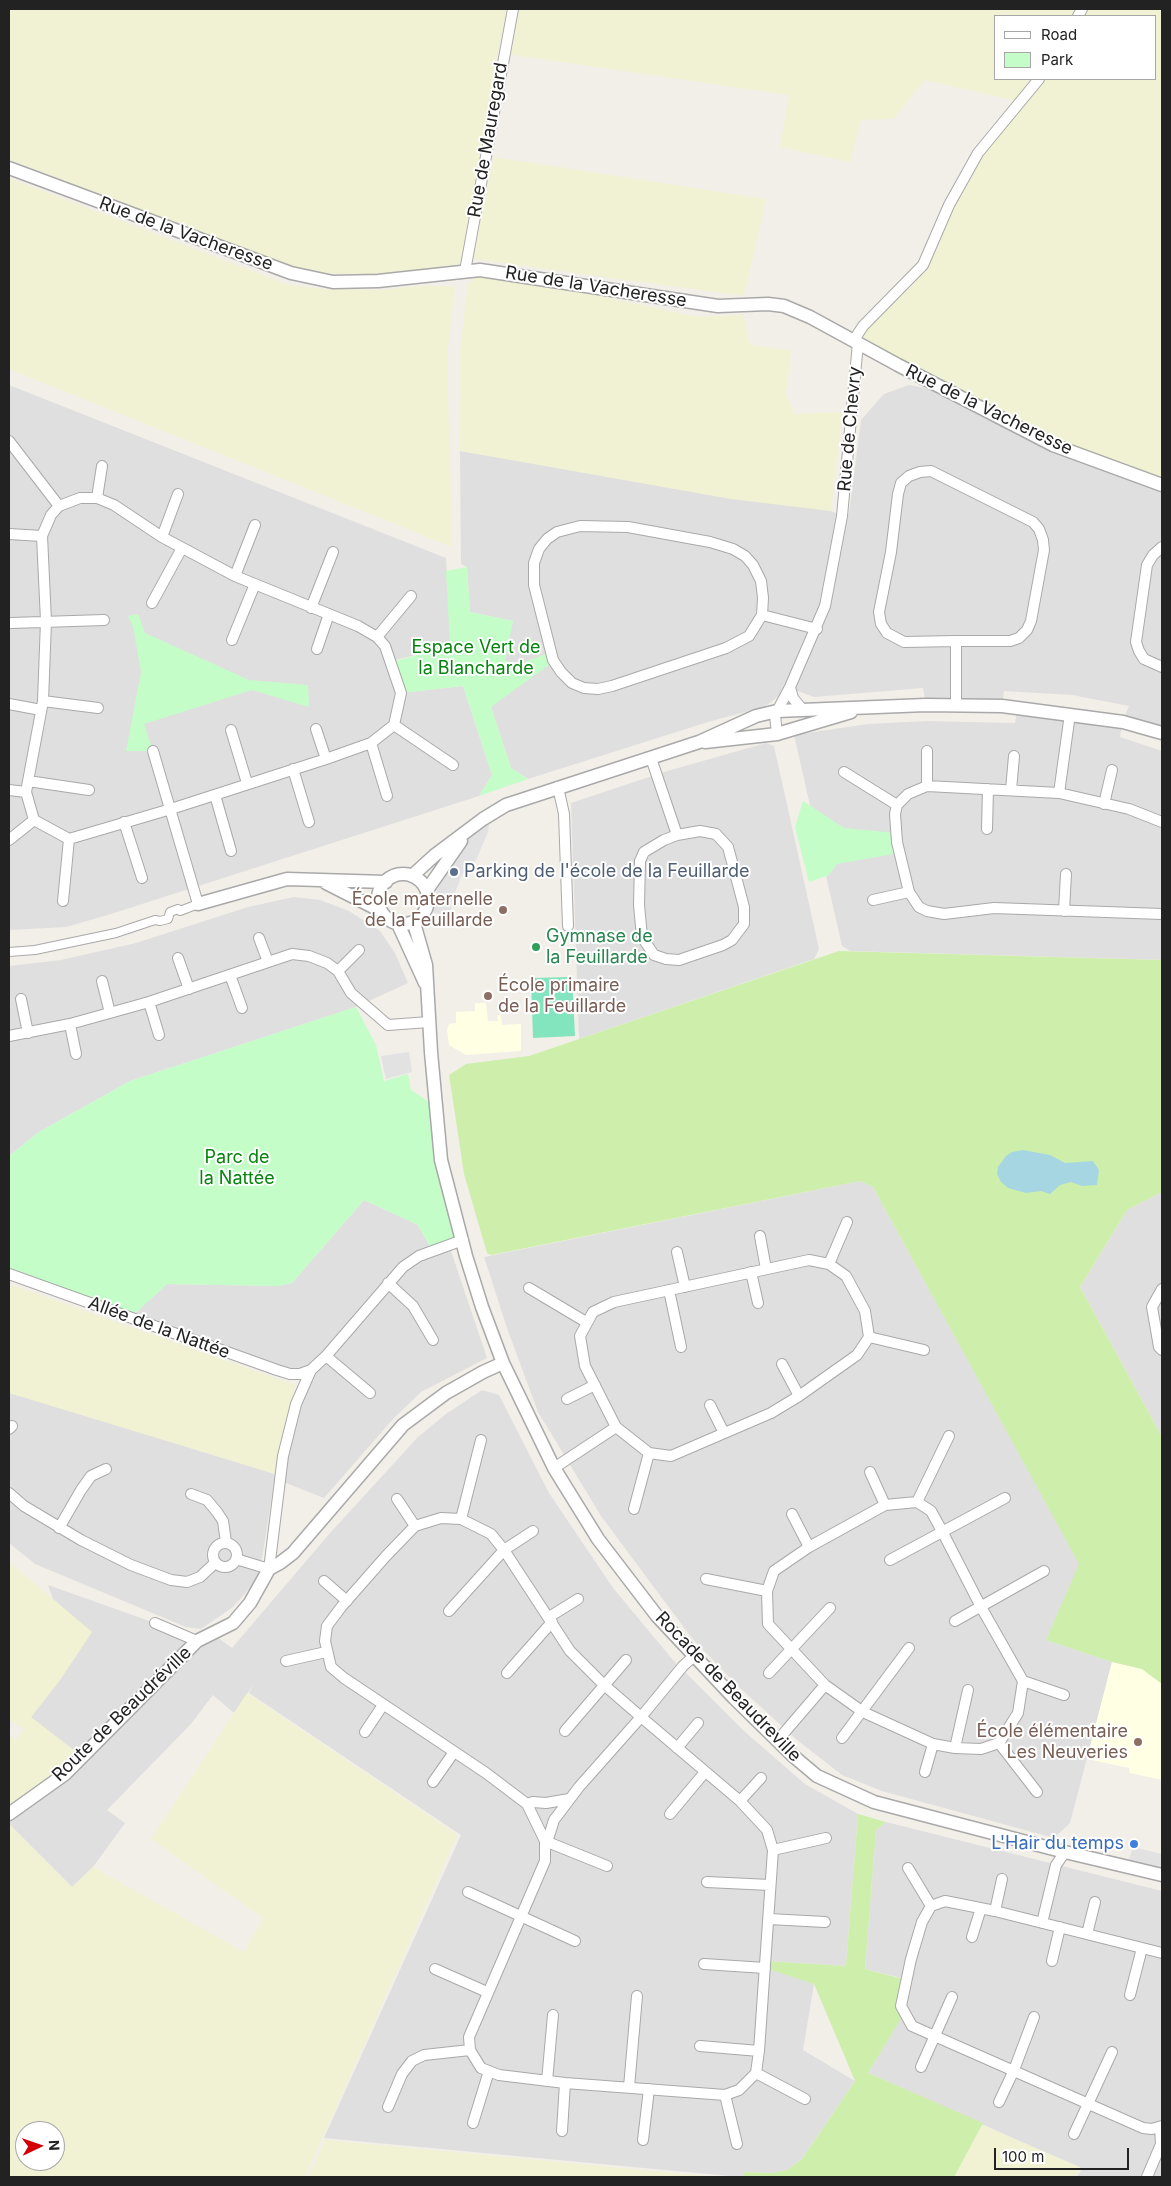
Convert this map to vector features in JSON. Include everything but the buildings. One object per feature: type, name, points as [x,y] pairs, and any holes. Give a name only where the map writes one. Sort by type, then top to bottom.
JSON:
[{"type":"street","name":"Rue de Mauregard","points":[[465,271],[513,9]]},
{"type":"street","points":[[856,342],[863,326],[923,265],[949,206],[978,153],[1037,80]]},
{"type":"street","name":"Rue de la Vacheresse","points":[[9,168],[291,273],[333,282],[378,281],[480,270],[512,273],[718,306],[768,304],[784,306],[1053,445],[1162,485]]},
{"type":"street","name":"Rue de Chevry","points":[[777,711],[790,688],[826,606],[842,516],[856,342]]},
{"type":"street","points":[[9,441],[59,506]]},
{"type":"street","points":[[97,498],[102,466]]},
{"type":"street","points":[[920,472],[931,472],[941,476],[1033,522],[1039,529],[1043,540],[1044,550],[1032,621],[1027,630],[1019,638],[1010,641],[956,641],[904,642],[887,633],[881,624],[879,612],[892,552],[898,494],[902,483],[909,476],[920,472]]},
{"type":"street","points":[[162,537],[178,494]]},
{"type":"street","points":[[80,498],[97,498],[114,505],[162,537],[235,576],[329,614],[377,636],[386,646],[401,693],[394,725],[371,743],[326,759],[69,839],[34,820],[26,792],[42,705],[46,621],[42,536],[51,515],[59,506],[80,498]]},
{"type":"street","points":[[235,576],[255,524]]},
{"type":"street","points":[[580,526],[628,527],[710,542],[733,548],[745,556],[753,566],[761,581],[762,615],[749,636],[726,648],[612,686],[584,688],[572,683],[553,660],[534,585],[534,563],[539,549],[547,540],[557,532],[580,526]]},
{"type":"street","points":[[9,534],[42,536]]},
{"type":"street","points":[[1162,547],[1152,555],[1147,565],[1136,642],[1144,659],[1162,667]]},
{"type":"street","points":[[152,603],[182,548]]},
{"type":"street","points":[[312,608],[333,552]]},
{"type":"street","points":[[232,640],[255,584]]},
{"type":"street","points":[[377,636],[411,596]]},
{"type":"street","points":[[317,648],[329,614]]},
{"type":"street","points":[[762,615],[816,629]]},
{"type":"street","points":[[11,623],[104,620]]},
{"type":"street","points":[[956,641],[956,706]]},
{"type":"street","points":[[790,688],[793,698],[802,709]]},
{"type":"street","points":[[9,704],[98,708]]},
{"type":"street","points":[[412,876],[470,828],[506,805],[699,742],[756,716],[777,711],[956,706],[1010,707],[1122,722],[1162,733]]},
{"type":"street","points":[[699,742],[776,734],[861,708]]},
{"type":"street","points":[[776,734],[775,714],[777,711]]},
{"type":"street","points":[[1059,793],[1070,714]]},
{"type":"street","points":[[394,725],[453,765]]},
{"type":"street","points":[[316,729],[326,759]]},
{"type":"street","points":[[231,730],[247,783]]},
{"type":"street","points":[[371,743],[387,796]]},
{"type":"street","points":[[153,751],[198,904]]},
{"type":"street","points":[[927,751],[927,786]]},
{"type":"street","points":[[1011,790],[1014,756]]},
{"type":"street","points":[[650,758],[677,835]]},
{"type":"street","points":[[293,769],[309,822]]},
{"type":"street","points":[[1104,804],[1112,770]]},
{"type":"street","points":[[844,772],[896,805]]},
{"type":"street","points":[[28,781],[89,790]]},
{"type":"street","points":[[1162,822],[1129,810],[1059,793],[927,786],[908,794],[896,805],[895,814],[896,842],[909,892],[919,907],[935,914],[994,908],[1162,914]]},
{"type":"street","points":[[558,787],[564,814],[568,926]]},
{"type":"street","points":[[987,829],[988,788]]},
{"type":"street","points":[[9,790],[26,792]]},
{"type":"street","points":[[215,795],[231,851]]},
{"type":"street","points":[[9,840],[34,820]]},
{"type":"street","points":[[124,822],[142,878]]},
{"type":"street","points":[[427,890],[470,828]]},
{"type":"street","points":[[710,831],[723,840],[731,854],[745,915],[744,924],[732,940],[678,960],[666,960],[654,955],[642,937],[638,870],[644,852],[677,835],[710,831]]},
{"type":"street","points":[[63,901],[69,839]]},
{"type":"street","points":[[1064,911],[1066,874]]},
{"type":"street","points":[[398,875],[412,876],[423,884],[427,890],[429,898],[425,912],[414,923],[398,924],[385,917],[381,911],[378,896],[386,882],[398,875]]},
{"type":"street","points":[[9,952],[35,950],[116,932],[155,920],[168,919],[170,912],[178,908],[180,911],[198,904],[287,879],[386,882]]},
{"type":"street","points":[[322,881],[381,911]]},
{"type":"street","points":[[873,900],[909,892]]},
{"type":"street","name":"Rocade de Beaudreville","points":[[414,923],[426,965],[426,985],[441,1160],[482,1306],[503,1364],[554,1468],[582,1515],[657,1616],[693,1657],[817,1776],[874,1802],[1064,1852],[1162,1875]]},
{"type":"street","name":"Rocade de Beaudreville","points":[[398,924],[426,985]]},
{"type":"street","points":[[260,938],[268,962]]},
{"type":"street","points":[[338,971],[359,950]]},
{"type":"street","points":[[9,1036],[70,1024],[149,1002],[292,954],[309,956],[327,963],[338,971],[351,993],[388,1025],[429,1022]]},
{"type":"street","points":[[178,958],[189,988]]},
{"type":"street","points":[[230,975],[242,1008]]},
{"type":"street","points":[[102,981],[110,1013]]},
{"type":"street","points":[[21,999],[28,1032]]},
{"type":"street","points":[[149,1002],[159,1035]]},
{"type":"street","points":[[70,1024],[76,1054]]},
{"type":"street","points":[[829,1264],[847,1222]]},
{"type":"street","points":[[760,1236],[766,1269]]},
{"type":"street","points":[[269,1569],[284,1456],[296,1404],[311,1370],[326,1356],[403,1267],[419,1256],[463,1240]]},
{"type":"street","points":[[677,1252],[685,1286]]},
{"type":"street","points":[[809,1260],[829,1264],[846,1276],[864,1311],[869,1337],[857,1355],[799,1396],[771,1413],[671,1456],[649,1453],[616,1427],[585,1366],[580,1336],[593,1312],[614,1302],[809,1260]]},
{"type":"street","points":[[751,1272],[758,1303]]},
{"type":"street","name":"Allée de la Nattée","points":[[9,1274],[290,1374],[311,1370]]},
{"type":"street","points":[[388,1283],[413,1306],[433,1340]]},
{"type":"street","points":[[529,1288],[586,1322]]},
{"type":"street","points":[[1162,1289],[1152,1307],[1159,1347],[1162,1350]]},
{"type":"street","points":[[669,1290],[681,1348]]},
{"type":"street","points":[[869,1337],[924,1350]]},
{"type":"street","points":[[326,1356],[370,1393]]},
{"type":"street","points":[[236,1559],[269,1569],[280,1563],[293,1553],[403,1425],[446,1393],[483,1372],[503,1364]]},
{"type":"street","points":[[782,1364],[799,1396]]},
{"type":"street","points":[[567,1399],[595,1385]]},
{"type":"street","points":[[710,1405],[724,1433]]},
{"type":"street","points":[[554,1468],[616,1427]]},
{"type":"street","points":[[918,1502],[949,1436]]},
{"type":"street","points":[[461,1519],[481,1440]]},
{"type":"street","points":[[634,1509],[649,1453]]},
{"type":"street","points":[[59,1528],[91,1476],[106,1469]]},
{"type":"street","points":[[870,1472],[884,1505]]},
{"type":"street","points":[[9,1493],[24,1506],[59,1528],[131,1565],[171,1580],[187,1582],[200,1577],[215,1563]]},
{"type":"street","points":[[191,1494],[207,1500],[217,1512],[223,1521],[226,1542],[235,1548],[236,1559]]},
{"type":"street","points":[[890,1560],[1005,1498]]},
{"type":"street","points":[[397,1499],[415,1526]]},
{"type":"street","points":[[918,1502],[930,1511],[1023,1681],[1018,1713],[999,1743],[982,1749],[955,1748],[933,1744],[863,1712],[826,1685],[768,1624],[767,1591],[774,1571],[809,1547],[884,1505],[918,1502]]},
{"type":"street","points":[[792,1514],[809,1547]]},
{"type":"street","points":[[441,1518],[461,1519],[491,1534],[504,1550],[570,1651],[603,1684],[740,1801],[767,1830],[773,1850],[760,2051],[756,2074],[739,2090],[725,2095],[565,2083],[499,2075],[481,2068],[470,2050],[469,2037],[545,1861],[545,1841],[527,1804],[331,1667],[325,1641],[327,1626],[386,1556],[415,1526],[441,1518]]},
{"type":"street","points":[[449,1611],[504,1550],[533,1531]]},
{"type":"street","points":[[215,1563],[212,1555],[215,1547],[226,1542]]},
{"type":"street","points":[[215,1563],[227,1567],[236,1559]]},
{"type":"street","name":"Route de Beaudréville","points":[[9,1814],[65,1774],[197,1641],[227,1627],[239,1616],[250,1602],[269,1569]]},
{"type":"street","points":[[955,1621],[1044,1572]]},
{"type":"street","points":[[706,1579],[767,1591]]},
{"type":"street","points":[[324,1581],[347,1601]]},
{"type":"street","points":[[507,1672],[550,1620],[578,1599]]},
{"type":"street","points":[[769,1673],[830,1608]]},
{"type":"street","points":[[155,1623],[197,1641]]},
{"type":"street","points":[[842,1738],[909,1648]]},
{"type":"street","points":[[286,1661],[326,1652]]},
{"type":"street","points":[[545,1841],[550,1836],[554,1820],[569,1799],[683,1666],[693,1657]]},
{"type":"street","points":[[565,1731],[603,1684],[626,1660]]},
{"type":"street","points":[[1023,1681],[1064,1695]]},
{"type":"street","points":[[778,1740],[826,1685]]},
{"type":"street","points":[[955,1748],[968,1690]]},
{"type":"street","points":[[365,1732],[383,1705]]},
{"type":"street","points":[[677,1748],[698,1723]]},
{"type":"street","points":[[999,1743],[1037,1792]]},
{"type":"street","points":[[925,1772],[933,1744]]},
{"type":"street","points":[[434,1782],[454,1752]]},
{"type":"street","points":[[670,1814],[705,1772]]},
{"type":"street","points":[[740,1801],[761,1778]]},
{"type":"street","points":[[527,1804],[569,1799]]},
{"type":"street","points":[[773,1850],[826,1838]]},
{"type":"street","points":[[545,1841],[607,1866]]},
{"type":"street","points":[[1042,1923],[1056,1865],[1064,1852]]},
{"type":"street","points":[[908,1868],[931,1906]]},
{"type":"street","points":[[995,1911],[1002,1879]]},
{"type":"street","points":[[707,1882],[770,1885]]},
{"type":"street","points":[[468,1892],[574,1941]]},
{"type":"street","points":[[1147,2177],[1161,2144],[1161,2127],[1143,2128],[912,2026],[901,2006],[911,1959],[922,1922],[931,1906],[945,1900],[1162,1953]]},
{"type":"street","points":[[1087,1934],[1095,1902]]},
{"type":"street","points":[[972,1938],[981,1908]]},
{"type":"street","points":[[769,1919],[825,1922]]},
{"type":"street","points":[[1052,1961],[1060,1927]]},
{"type":"street","points":[[1130,1995],[1142,1948]]},
{"type":"street","points":[[704,1964],[765,1968]]},
{"type":"street","points":[[435,1969],[488,1992]]},
{"type":"street","points":[[629,2087],[637,1996]]},
{"type":"street","points":[[921,2067],[952,1997]]},
{"type":"street","points":[[547,2081],[553,2015]]},
{"type":"street","points":[[999,2102],[1014,2070],[1034,2018]]},
{"type":"street","points":[[700,2046],[760,2051]]},
{"type":"street","points":[[388,2107],[402,2074],[412,2061],[424,2055],[470,2050]]},
{"type":"street","points":[[1074,2134],[1112,2052]]},
{"type":"street","points":[[473,2123],[488,2071]]},
{"type":"street","points":[[756,2074],[805,2098]]},
{"type":"street","points":[[562,2131],[565,2083]]},
{"type":"street","points":[[643,2140],[649,2089]]},
{"type":"street","points":[[725,2095],[737,2144]]},
{"type":"shaded area","points":[[9,9],[507,9],[461,264],[388,274],[333,274],[293,269],[9,159]]},
{"type":"shaded area","points":[[516,9],[1080,9],[1077,15],[994,15],[994,80],[1035,80],[1016,101],[925,80],[893,119],[861,120],[850,162],[780,147],[789,95],[506,54]]},
{"type":"shaded area","points":[[1087,9],[1162,9],[1162,480],[1065,445],[866,343],[860,337],[867,325],[916,281],[937,250],[963,180],[1044,80],[1156,80],[1156,15],[1084,15]]},
{"type":"shaded area","points":[[494,157],[766,199],[744,296],[472,259]]},
{"type":"shaded area","points":[[9,178],[289,285],[325,289],[379,290],[421,286],[455,286],[447,355],[452,547],[9,369]]},
{"type":"shaded area","points":[[478,276],[571,290],[698,317],[743,315],[750,345],[791,351],[786,393],[794,414],[842,412],[831,511],[731,499],[460,451],[459,359],[468,284]]},
{"type":"shaded area","points":[[9,385],[446,558],[451,646],[392,661],[401,693],[463,686],[492,775],[479,796],[66,927],[9,930]]},
{"type":"shaded area","points":[[909,385],[942,391],[1162,488],[1162,733],[1122,723],[1120,737],[1162,751],[1162,960],[850,951],[842,946],[794,735],[868,724],[927,721],[1015,723],[1018,707],[1122,722],[1129,706],[1072,695],[1004,691],[1002,706],[926,705],[923,688],[814,697],[790,688],[764,707],[708,722],[528,779],[511,768],[491,707],[546,654],[519,664],[504,661],[513,621],[470,612],[467,567],[461,564],[460,451],[831,511],[842,516],[849,514],[861,420],[884,394]]},
{"type":"shaded area","points":[[766,743],[774,746],[819,949],[814,959],[579,1039],[571,803],[664,772]]},
{"type":"shaded area","name":"Parking de l'école de la Feuillarde","points":[[485,825],[489,825],[488,832],[476,860],[462,875],[452,900],[450,916],[435,913],[433,911],[434,899],[441,878],[462,844]]},
{"type":"shaded area","points":[[294,897],[320,900],[349,911],[380,931],[395,953],[408,983],[356,1007],[130,1081],[39,1132],[9,1156],[9,966],[61,960],[136,943],[248,907]]},
{"type":"shaded area","points":[[475,1003],[486,1003],[488,1021],[498,1021],[497,1015],[501,1015],[502,1025],[521,1024],[521,1051],[466,1055],[449,1045],[447,1030],[449,1024],[456,1023],[456,1012],[475,1011]]},
{"type":"shaded area","points":[[409,1052],[412,1072],[386,1079],[381,1056]]},
{"type":"shaded area","points":[[860,1181],[873,1187],[1080,1564],[1046,1640],[1112,1662],[1070,1823],[1054,1838],[882,1791],[842,1775],[797,1740],[738,1686],[691,1637],[601,1516],[538,1412],[507,1328],[484,1257]]},
{"type":"shaded area","points":[[1162,1192],[1162,1437],[1080,1287],[1127,1210]]},
{"type":"shaded area","points":[[364,1200],[418,1225],[432,1250],[449,1245],[487,1358],[421,1392],[393,1419],[324,1498],[281,1481],[283,1456],[311,1371],[300,1374],[130,1318],[167,1284],[278,1286],[292,1283]]},
{"type":"shaded area","points":[[9,1284],[295,1385],[275,1474],[9,1393]]},
{"type":"shaded area","points":[[482,1390],[499,1395],[549,1493],[613,1588],[673,1660],[744,1731],[805,1784],[858,1814],[846,1966],[766,1961],[814,1984],[803,2050],[855,2081],[802,2159],[787,2170],[772,2173],[743,2172],[743,2177],[740,2177],[324,2138],[461,1835],[249,1693],[254,1684],[234,1713],[213,1695],[190,1725],[107,1810],[125,1823],[93,1867],[72,1887],[9,1824],[31,1717],[60,1680],[91,1632],[53,1599],[48,1585],[155,1623],[197,1641],[213,1634],[232,1648],[330,1533],[418,1437],[446,1414]]},
{"type":"shaded area","points":[[9,1391],[275,1474],[263,1553],[256,1581],[233,1607],[201,1629],[186,1627],[35,1564],[9,1543]]},
{"type":"shaded area","points":[[9,1562],[92,1632],[60,1680],[31,1717],[79,1754],[55,1776],[9,1809],[9,1736],[16,1740],[24,1729],[9,1719]]},
{"type":"shaded area","points":[[1112,1662],[1142,1669],[1162,1684],[1162,1780],[1130,1773],[1129,1768],[1087,1759]]},
{"type":"shaded area","points":[[247,1693],[457,1835],[305,2177],[9,2177],[9,1824],[72,1887],[93,1867],[244,1952],[263,1918],[151,1839]]},
{"type":"shaded area","points":[[886,1822],[1162,1891],[1162,2177],[1077,2177],[1082,2169],[868,2073],[904,2012],[906,1979],[865,1969],[876,1830]]},
{"type":"shaded area","points":[[1133,1847],[1162,1854],[1162,1870],[1128,1862]]},
{"type":"shaded area","points":[[982,2125],[1080,2167],[1075,2177],[954,2177]]},
{"type":"shaded area","points":[[325,2140],[716,2177],[308,2177]]},
{"type":"green space","name":"Espace Vert de la Blancharde","points":[[467,567],[470,612],[513,621],[505,661],[519,664],[546,654],[550,664],[491,707],[511,768],[528,779],[479,796],[492,775],[463,686],[401,693],[392,662],[450,646],[446,571]]},
{"type":"green space","points":[[138,614],[145,633],[249,680],[308,685],[309,707],[252,690],[144,724],[153,751],[126,751],[141,672],[133,627],[128,616]]},
{"type":"green space","points":[[803,801],[844,828],[896,833],[899,853],[837,864],[829,875],[809,882],[795,827]]},
{"type":"green space","points":[[839,951],[1162,960],[1162,1192],[1127,1210],[1080,1287],[1162,1437],[1162,1684],[1142,1669],[1112,1662],[1046,1640],[1079,1564],[873,1187],[860,1181],[491,1255],[487,1253],[464,1174],[449,1075],[466,1064],[529,1056]]},
{"type":"green space","points":[[572,977],[575,1036],[533,1038],[531,978]]},
{"type":"green space","name":"Parc de la Nattée","points":[[356,1007],[376,1045],[384,1081],[408,1074],[411,1090],[435,1106],[463,1240],[432,1250],[418,1225],[364,1200],[292,1283],[278,1286],[167,1284],[130,1318],[9,1274],[9,1156],[39,1132],[130,1081]]},
{"type":"green space","points":[[858,1814],[886,1822],[876,1830],[865,1969],[907,1980],[905,2012],[868,2073],[983,2123],[954,2177],[743,2177],[743,2172],[772,2173],[787,2170],[802,2159],[855,2081],[814,1984],[765,1968],[766,1961],[846,1966]]},
{"type":"water","points":[[1023,1150],[1050,1155],[1065,1163],[1093,1161],[1099,1170],[1097,1185],[1082,1186],[1071,1182],[1060,1185],[1050,1194],[1041,1191],[1026,1193],[1008,1188],[1001,1182],[997,1174],[998,1167],[1006,1156],[1012,1152]]},
{"type":"place","name":"Parking de l'école de la Feuillarde","points":[[454,872]]},
{"type":"place","name":"École maternelle de la Feuillarde","points":[[503,910]]},
{"type":"place","name":"Gymnase de la Feuillarde","points":[[536,947]]},
{"type":"place","name":"École primaire de la Feuillarde","points":[[488,996]]},
{"type":"place","name":"École élémentaire Les Neuveries","points":[[1138,1742]]},
{"type":"place","name":"L'Hair du temps","points":[[1134,1844]]}]
